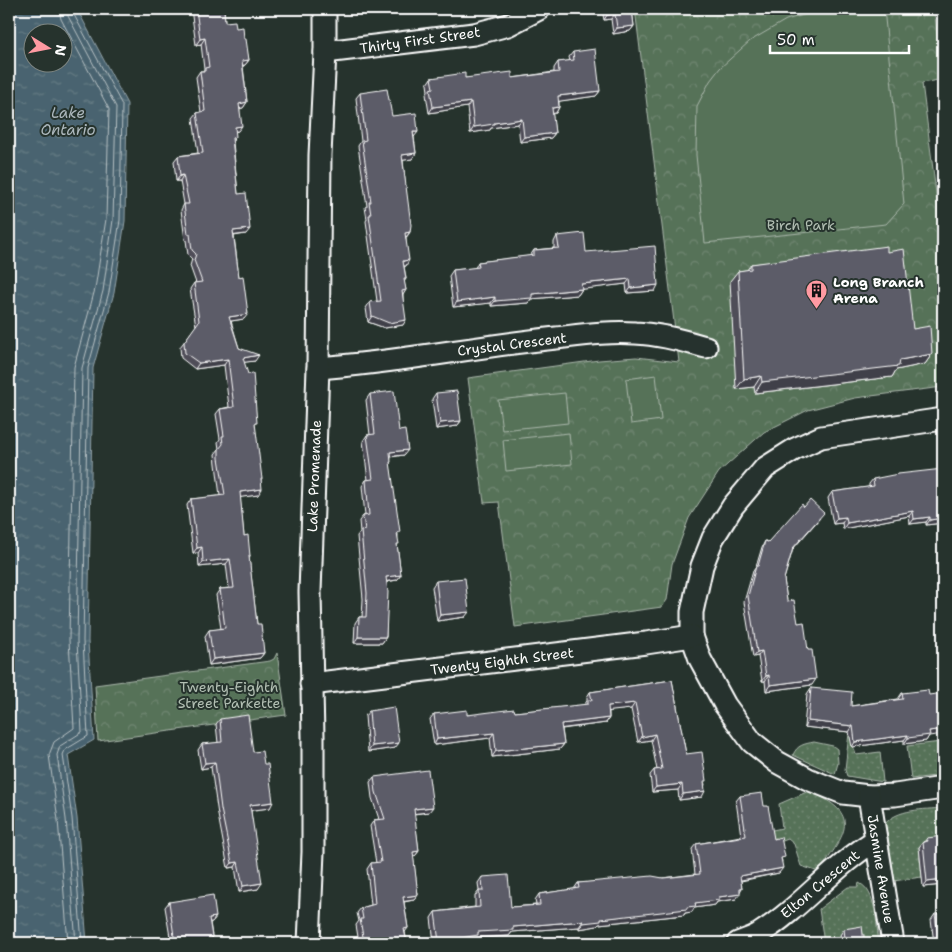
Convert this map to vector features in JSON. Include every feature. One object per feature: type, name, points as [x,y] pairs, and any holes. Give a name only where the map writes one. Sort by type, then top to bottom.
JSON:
[{"type":"street","name":"Lake Promenade","points":[[309,943],[313,842],[310,592],[318,368],[320,155],[325,9]]},
{"type":"street","name":"Thirty First Street","points":[[325,52],[474,34],[508,25],[539,9]]},
{"type":"street","name":"Crystal Crescent","points":[[318,368],[352,366],[601,333],[633,332],[652,334],[706,347]]},
{"type":"street","points":[[943,418],[821,437],[795,449],[765,468],[733,506],[713,538],[702,566],[692,612],[692,636],[700,659],[725,705],[752,742],[777,762],[808,779],[843,793],[869,796],[895,795],[943,788]]},
{"type":"street","name":"Twenty Eighth Street","points":[[311,684],[692,636]]},
{"type":"street","name":"Jasmine Avenue","points":[[869,796],[892,943]]},
{"type":"street","name":"Elton Crescent","points":[[738,943],[759,934],[813,892],[854,852],[876,840]]},
{"type":"green space","name":"Birch Park","points":[[635,9],[934,9],[943,79],[922,83],[943,248],[943,387],[855,398],[808,410],[764,432],[719,472],[689,518],[672,564],[667,600],[662,607],[515,627],[499,502],[484,503],[468,378],[599,360],[636,357],[679,362]]},
{"type":"green space","points":[[824,9],[884,9],[904,204],[886,224],[705,243],[696,155],[697,106],[710,81],[720,68],[750,41],[786,20]]},
{"type":"green space","points":[[656,375],[661,420],[631,424],[626,379]]},
{"type":"green space","points":[[565,393],[568,423],[502,430],[498,400]]},
{"type":"green space","points":[[569,433],[572,464],[506,471],[503,440]]},
{"type":"green space","name":"Twenty-Eighth Street Parkette","points":[[277,653],[286,715],[98,741],[95,685],[270,661],[274,659]]},
{"type":"green space","points":[[849,733],[856,755],[880,752],[883,782],[847,776],[845,770]]},
{"type":"green space","points":[[814,742],[833,746],[837,749],[838,763],[835,774],[793,755],[799,747]]},
{"type":"green space","points":[[941,742],[941,745],[943,745],[943,775],[911,779],[907,746]]},
{"type":"green space","points":[[809,791],[837,808],[843,817],[842,835],[819,872],[801,866],[794,844],[788,839],[777,843],[768,831],[782,828],[779,804]]},
{"type":"green space","points":[[943,808],[943,851],[919,847],[922,877],[893,881],[884,825],[896,815],[919,810]]},
{"type":"green space","points":[[859,883],[869,893],[875,909],[879,943],[866,943],[864,934],[841,943],[824,943],[819,909],[848,887],[858,887]]},
{"type":"water","name":"Lake Ontario","points":[[9,9],[77,9],[127,104],[125,221],[114,293],[93,368],[88,641],[94,740],[68,755],[77,818],[87,943],[9,943]]},
{"type":"building","points":[[196,9],[224,9],[225,22],[235,21],[236,28],[243,27],[244,39],[246,39],[249,60],[242,61],[247,102],[239,104],[242,126],[235,127],[236,137],[232,138],[238,194],[246,193],[250,229],[233,231],[239,277],[243,276],[248,314],[229,317],[239,348],[259,355],[243,358],[248,374],[253,373],[257,423],[255,423],[262,489],[240,492],[244,536],[248,535],[257,624],[261,624],[264,653],[213,659],[209,630],[225,628],[220,589],[234,588],[230,559],[203,562],[202,547],[197,548],[191,499],[225,495],[219,458],[219,449],[223,444],[222,436],[224,436],[220,409],[234,407],[228,359],[199,363],[185,353],[184,342],[199,321],[194,283],[202,282],[194,260],[196,254],[192,250],[190,234],[188,234],[184,204],[189,204],[183,175],[180,176],[178,156],[203,153],[197,113],[205,111],[200,71],[205,71],[205,68],[209,67],[205,38],[200,39]]},
{"type":"building","points":[[607,9],[632,9],[634,26],[617,28],[615,14],[607,15]]},
{"type":"building","points":[[595,49],[600,91],[558,96],[559,107],[552,108],[555,133],[524,137],[522,119],[474,127],[471,102],[433,107],[430,89],[433,88],[431,78],[465,73],[465,78],[512,72],[512,78],[559,72],[558,62],[574,60],[573,52]]},
{"type":"building","points":[[387,89],[392,116],[416,113],[418,132],[413,132],[416,153],[402,155],[411,225],[410,232],[405,233],[409,260],[403,261],[406,290],[402,291],[406,320],[389,323],[372,316],[370,302],[381,301],[369,215],[371,215],[369,202],[371,202],[362,141],[366,140],[360,93]]},
{"type":"building","points":[[584,233],[586,252],[655,246],[658,285],[631,288],[630,279],[581,284],[582,289],[532,294],[532,298],[495,301],[495,297],[457,302],[453,270],[479,267],[478,262],[534,255],[534,250],[559,248],[557,236]]},
{"type":"building","name":"Long Branch Arena","points":[[887,246],[887,252],[904,249],[913,329],[930,326],[932,354],[900,360],[899,366],[762,382],[761,376],[744,379],[738,271],[751,269],[751,264]]},
{"type":"building","points":[[394,391],[399,431],[405,430],[408,450],[390,452],[400,532],[397,533],[399,544],[397,544],[401,575],[386,577],[388,592],[386,637],[358,637],[359,617],[366,617],[367,593],[361,531],[365,530],[363,516],[369,515],[366,480],[373,479],[367,435],[375,434],[370,394]]},
{"type":"building","points":[[457,391],[461,421],[440,423],[436,393]]},
{"type":"building","points":[[943,469],[943,518],[930,520],[930,517],[914,519],[913,511],[847,523],[846,517],[837,518],[832,492],[874,486],[873,479]]},
{"type":"building","points":[[810,500],[824,513],[793,548],[784,579],[787,601],[794,600],[798,623],[804,622],[808,650],[812,650],[816,679],[770,685],[769,675],[766,676],[762,651],[757,652],[748,596],[765,541],[768,542],[802,504],[804,507]]},
{"type":"building","points":[[465,578],[469,612],[440,615],[436,581]]},
{"type":"building","points":[[672,680],[686,754],[702,752],[706,781],[704,781],[705,791],[683,794],[682,784],[656,787],[654,770],[662,769],[655,734],[642,737],[635,703],[608,706],[609,718],[561,724],[564,744],[496,751],[494,733],[437,739],[434,714],[467,710],[467,715],[514,709],[515,712],[588,704],[588,700],[592,700],[590,692]]},
{"type":"building","points":[[811,688],[852,692],[851,706],[903,699],[902,693],[928,690],[929,695],[943,693],[943,729],[929,731],[930,735],[908,738],[908,735],[855,742],[853,726],[808,721]]},
{"type":"building","points":[[394,707],[399,743],[372,746],[369,711]]},
{"type":"building","points":[[248,715],[253,752],[262,751],[264,764],[268,764],[273,802],[250,805],[262,883],[243,886],[238,862],[232,863],[221,809],[215,762],[205,763],[202,744],[222,742],[220,719]]},
{"type":"building","points":[[428,770],[433,807],[414,809],[419,851],[413,852],[418,895],[403,897],[408,928],[404,929],[407,943],[364,943],[360,919],[363,919],[361,908],[375,904],[371,863],[381,862],[374,820],[385,819],[376,792],[374,777]]},
{"type":"building","points":[[762,793],[764,806],[768,806],[774,839],[781,837],[785,857],[781,858],[783,868],[740,876],[742,888],[740,888],[740,894],[719,897],[719,900],[695,903],[696,906],[687,907],[687,909],[601,919],[601,921],[583,923],[583,921],[513,927],[513,930],[478,932],[478,935],[439,942],[435,912],[480,907],[479,891],[483,891],[482,877],[508,875],[511,907],[540,905],[539,894],[579,888],[578,883],[652,876],[663,878],[700,874],[696,844],[746,836],[740,796]]},
{"type":"building","points":[[943,836],[943,880],[927,882],[923,842],[928,841],[927,838]]},
{"type":"building","points":[[213,895],[216,917],[209,918],[213,943],[175,943],[169,902]]},
{"type":"building","points":[[943,913],[943,943],[939,943],[935,914]]},
{"type":"building","points":[[862,926],[864,943],[825,943],[824,941],[845,938],[844,929]]},
{"type":"place","name":"Long Branch Arena","points":[[817,309]]}]
